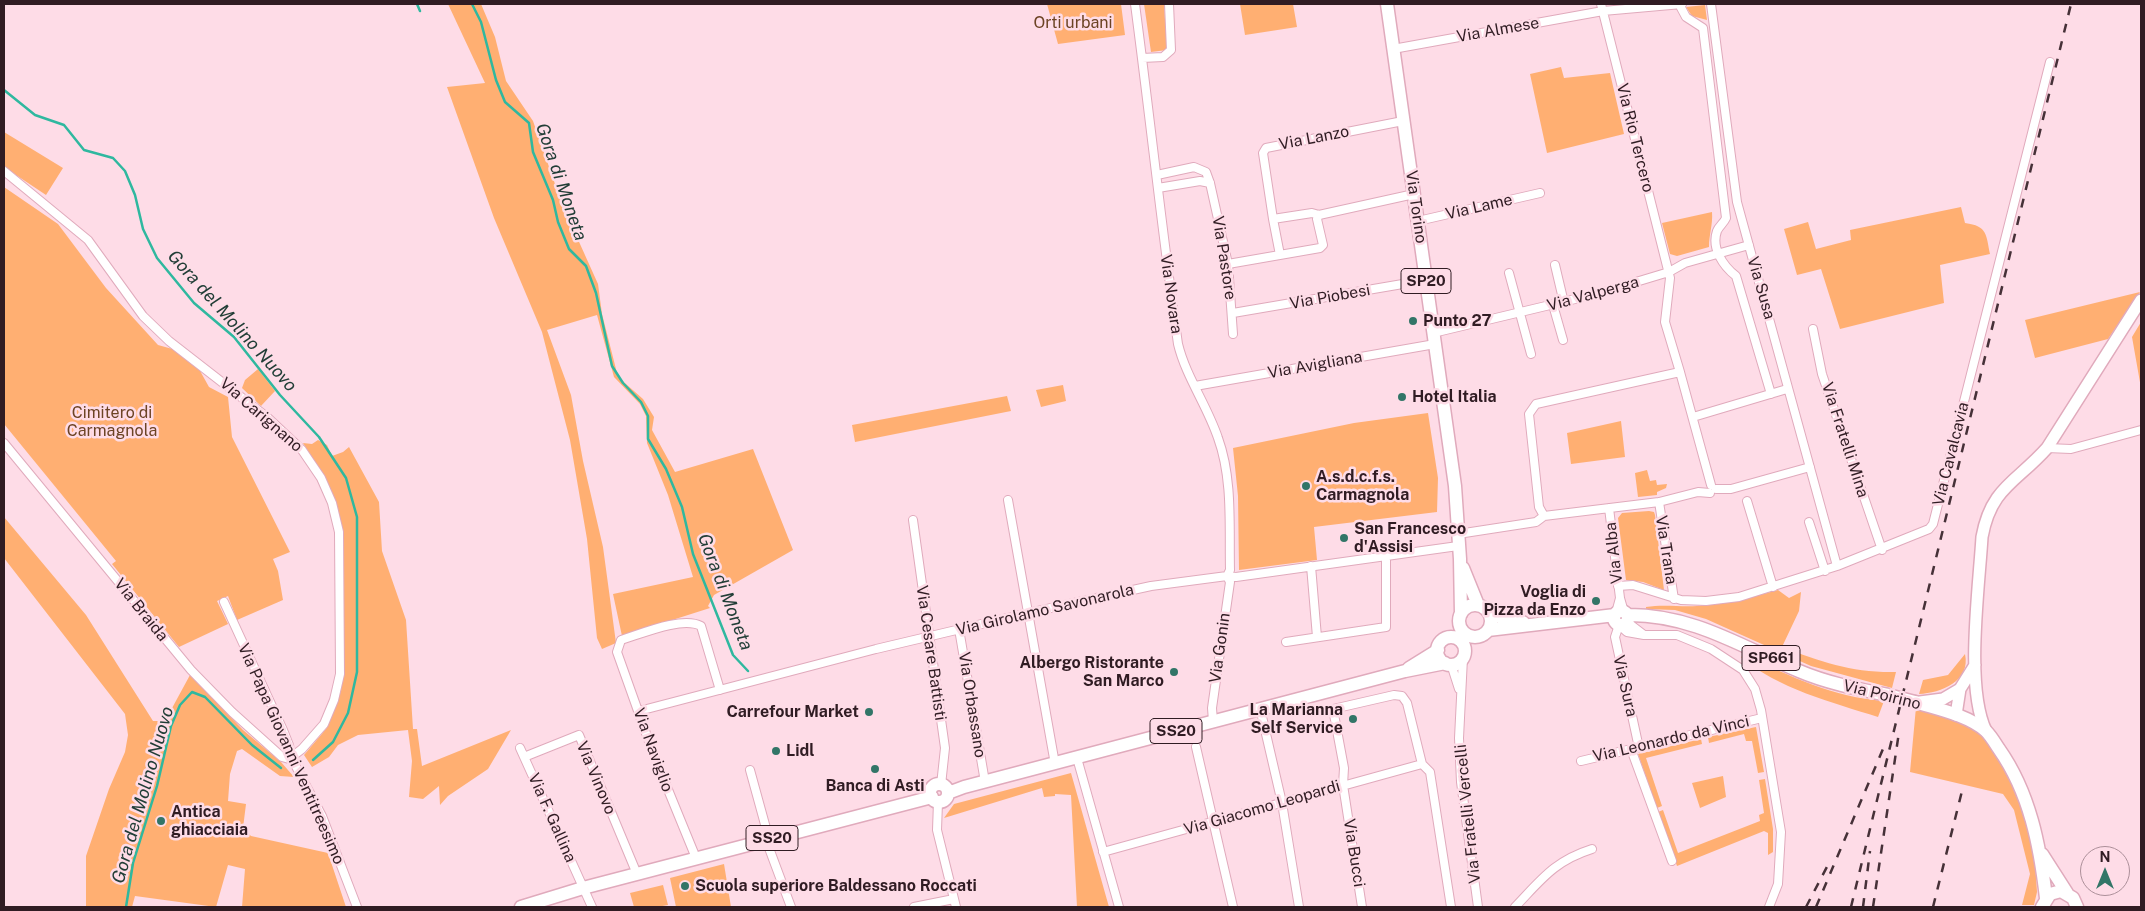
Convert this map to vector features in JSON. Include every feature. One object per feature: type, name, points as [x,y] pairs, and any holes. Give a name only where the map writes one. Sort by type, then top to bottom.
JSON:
[{"type":"main road","name":"Via Torino","points":[[1387,4],[1455,486],[1459,547],[1460,619]]},
{"type":"main road","name":"Via Torino","points":[[1459,547],[1471,592],[1478,605]]},
{"type":"main road","points":[[1478,605],[1483,607],[1490,615],[1488,630],[1474,637],[1464,653],[1448,664],[1439,658],[1438,650],[1441,642],[1449,637],[1468,607],[1478,605]]},
{"type":"main road","name":"Via Poirino","points":[[1490,615],[1533,624]]},
{"type":"main road","name":"Via Poirino","points":[[1488,630],[1586,620],[1673,618],[1703,627],[1800,671],[1915,702],[1958,716],[1986,731],[2013,769],[2025,797],[2039,847],[2044,902]]},
{"type":"main road","points":[[1460,619],[1465,633],[1474,637]]},
{"type":"main road","points":[[1449,637],[1461,641],[1464,653]]},
{"type":"main road","name":"SS20","points":[[1404,671],[1438,650]]},
{"type":"main road","name":"SS20","points":[[521,907],[583,888],[1260,708],[1404,671],[1448,664]]},
{"type":"main road","name":"Via Poirino","points":[[2039,847],[2075,902]]},
{"type":"main road","name":"Via Poirino","points":[[2044,902],[2055,892],[2075,902]]},
{"type":"street","name":"Via Novara","points":[[1135,4],[1157,176],[1162,234],[1178,344],[1182,361],[1219,440],[1224,466],[1229,506],[1230,570],[1227,576]]},
{"type":"street","points":[[1142,58],[1163,57],[1171,50],[1169,4]]},
{"type":"street","points":[[1602,8],[1680,4],[1686,17],[1703,28],[1726,218],[1717,231],[1719,254]]},
{"type":"street","name":"Via Susa","points":[[1711,4],[1736,202],[1838,566]]},
{"type":"street","name":"Via Almese","points":[[1393,49],[1602,8]]},
{"type":"street","name":"Via Rio Tercero","points":[[1602,8],[1668,272],[1665,322],[1693,417],[1711,488]]},
{"type":"street","name":"Via Cavalcavia","points":[[1618,586],[1633,585],[1674,599],[1706,601],[1739,596],[1838,566],[1882,550],[1929,529],[1932,524],[2050,62]]},
{"type":"street","name":"Via Lanzo","points":[[1273,219],[1263,153],[1266,148],[1403,121]]},
{"type":"street","points":[[1157,176],[1194,167],[1201,168],[1206,172],[1210,183]]},
{"type":"street","name":"Via Carignano","points":[[4,171],[88,240],[143,316],[169,341],[268,418],[302,450],[321,478],[332,503],[339,532],[340,674],[334,700],[324,724],[291,758]]},
{"type":"street","points":[[1158,188],[1200,181],[1210,183]]},
{"type":"street","name":"Via Pastore","points":[[1210,183],[1228,264],[1233,334]]},
{"type":"street","points":[[1280,255],[1273,219],[1312,213],[1319,215],[1414,194]]},
{"type":"street","name":"Via Lame","points":[[1418,221],[1540,194]]},
{"type":"street","points":[[1228,264],[1320,248],[1322,245],[1317,219],[1319,215]]},
{"type":"street","name":"Via Valperga","points":[[1434,338],[1564,303],[1668,272],[1685,263],[1749,245]]},
{"type":"street","name":"Via Susa","points":[[1719,254],[1723,264],[1736,276],[1770,394]]},
{"type":"street","points":[[1555,265],[1564,303]]},
{"type":"street","points":[[1509,273],[1518,314],[1531,354]]},
{"type":"street","name":"Via Piobesi","points":[[1233,313],[1426,280]]},
{"type":"street","points":[[1986,731],[1981,720],[1977,699],[1975,665],[1985,521],[1993,501],[2010,481],[2036,460],[2046,448],[2141,300]]},
{"type":"street","points":[[1553,305],[1563,340]]},
{"type":"street","name":"Via Fratelli Mina","points":[[1813,329],[1822,374],[1882,550]]},
{"type":"street","name":"Via Avigliana","points":[[1195,386],[1434,338]]},
{"type":"street","points":[[1544,516],[1539,507],[1529,414],[1531,408],[1536,404],[1680,372]]},
{"type":"street","points":[[1693,417],[1787,389]]},
{"type":"street","points":[[2046,448],[2071,449],[2141,430]]},
{"type":"street","name":"Via Braida","points":[[4,443],[190,670],[276,753],[286,760],[291,758]]},
{"type":"street","name":"Via Girolamo Savonarola","points":[[639,711],[959,629],[1151,586],[1227,576],[1236,577],[1459,547],[1536,522],[1544,516],[1658,502],[1711,488],[1731,489],[1810,467]]},
{"type":"street","points":[[1008,500],[1055,764]]},
{"type":"street","points":[[1747,500],[1773,587]]},
{"type":"street","name":"Via Trana","points":[[1658,502],[1674,599]]},
{"type":"street","name":"Via Alba","points":[[1610,508],[1620,598],[1620,618]]},
{"type":"street","name":"Via Cesare Battisti","points":[[913,520],[944,748],[937,830],[955,903]]},
{"type":"street","points":[[1809,522],[1825,570]]},
{"type":"street","points":[[1286,642],[1386,626],[1386,556]]},
{"type":"street","points":[[1311,566],[1317,637]]},
{"type":"street","name":"Via Gonin","points":[[1213,721],[1212,708],[1230,582],[1227,576]]},
{"type":"street","name":"Via Papa Giovanni Ventitreesimo","points":[[224,602],[289,744],[291,758],[322,816],[357,907]]},
{"type":"street","points":[[1620,618],[1644,635],[1670,635],[1686,638],[1732,661],[1749,677],[1755,688],[1762,718],[1782,845],[1778,884],[1769,907]]},
{"type":"street","name":"Via Sura","points":[[1620,618],[1615,642],[1635,748],[1672,861]]},
{"type":"street","name":"Via Naviglio","points":[[696,858],[653,753],[617,652],[621,640],[663,626],[694,622],[701,626],[720,690]]},
{"type":"street","name":"Via Orbassano","points":[[959,629],[985,782]]},
{"type":"street","name":"Via Fratelli Vercelli","points":[[1464,653],[1460,690],[1461,782],[1478,907]]},
{"type":"street","name":"Via Fratelli Vercelli","points":[[1448,664],[1460,690]]},
{"type":"street","points":[[1915,702],[1943,699],[1960,689],[1975,665]]},
{"type":"street","points":[[1960,689],[1958,716],[1972,713],[1977,699]]},
{"type":"street","name":"Via Bucci","points":[[1362,907],[1343,786],[1344,768],[1333,709],[1394,695],[1402,696],[1407,703],[1422,764]]},
{"type":"street","points":[[1260,708],[1282,803],[1299,907]]},
{"type":"street","name":"Via Leonardo da Vinci","points":[[1581,761],[1762,718]]},
{"type":"street","name":"Via Vinovo","points":[[524,757],[579,735],[637,874]]},
{"type":"street","points":[[1196,747],[1233,907]]},
{"type":"street","name":"Via F. Gallina","points":[[520,748],[592,907]]},
{"type":"street","points":[[1077,758],[1119,907]]},
{"type":"street","points":[[1422,764],[1430,772],[1451,907]]},
{"type":"street","name":"Via Giacomo Leopardi","points":[[1103,852],[1422,764]]},
{"type":"street","points":[[750,770],[768,840],[791,907]]},
{"type":"street","points":[[1514,907],[1558,864],[1570,856],[1592,849]]},
{"type":"street","points":[[914,907],[955,903]]},
{"type":"green space","points":[[448,4],[481,4],[495,37],[506,81],[533,121],[562,204],[598,284],[602,314],[618,377],[643,399],[654,417],[652,430],[675,472],[753,449],[793,550],[714,595],[708,606],[710,608],[622,636],[613,594],[693,577],[668,495],[647,443],[646,416],[640,404],[614,377],[597,315],[547,330],[571,395],[583,461],[603,547],[616,643],[602,649],[597,638],[587,539],[570,440],[542,332],[494,218],[447,87],[485,83]]},
{"type":"green space","name":"Orti urbani","points":[[1047,4],[1121,4],[1125,35],[1058,44]]},
{"type":"green space","points":[[1144,4],[1164,4],[1167,50],[1151,52]]},
{"type":"green space","points":[[1240,4],[1293,4],[1297,27],[1245,35]]},
{"type":"green space","points":[[1705,5],[1707,20],[1692,16],[1686,7]]},
{"type":"green space","points":[[1561,67],[1564,78],[1610,73],[1624,134],[1547,153],[1530,74]]},
{"type":"green space","points":[[4,132],[63,168],[46,195],[4,167]]},
{"type":"green space","name":"Cimitero di Carmagnola","points":[[4,187],[58,224],[106,288],[158,345],[176,350],[199,369],[209,387],[228,397],[232,437],[290,552],[273,559],[278,571],[283,600],[237,620],[228,596],[217,601],[228,624],[179,647],[112,564],[116,561],[4,424]]},
{"type":"green space","points":[[1961,207],[1965,223],[1978,226],[1985,233],[1990,254],[1940,265],[1944,303],[1840,329],[1821,269],[1797,275],[1784,229],[1808,222],[1816,249],[1851,240],[1850,230]]},
{"type":"green space","points":[[1712,212],[1709,247],[1677,256],[1670,254],[1662,223]]},
{"type":"green space","points":[[2140,292],[2108,339],[2035,358],[2025,320]]},
{"type":"green space","points":[[2141,322],[2141,388],[2132,337]]},
{"type":"green space","points":[[258,369],[275,391],[261,406],[242,388],[245,380]]},
{"type":"green space","points":[[1063,385],[1066,401],[1041,407],[1036,390]]},
{"type":"green space","points":[[1007,396],[1011,411],[855,442],[852,425]]},
{"type":"green space","name":"A.s.d.c.f.s. Carmagnola","points":[[1428,413],[1438,478],[1437,512],[1314,527],[1317,560],[1239,570],[1238,496],[1233,448],[1354,423]]},
{"type":"green space","points":[[1621,421],[1625,457],[1571,464],[1567,433]]},
{"type":"green space","points":[[318,440],[327,445],[332,456],[343,452],[349,447],[379,502],[382,551],[406,620],[413,729],[417,729],[422,766],[511,730],[488,769],[448,796],[440,805],[439,786],[423,799],[409,797],[412,761],[408,730],[358,735],[338,745],[329,757],[312,767],[304,755],[326,729],[341,691],[344,647],[342,525],[325,478],[303,443],[312,444]]},
{"type":"green space","points":[[1647,470],[1650,481],[1656,480],[1657,485],[1667,484],[1666,488],[1657,492],[1657,495],[1638,497],[1635,473]]},
{"type":"green space","points":[[1654,512],[1655,515],[1664,590],[1643,582],[1626,580],[1618,518],[1622,513]]},
{"type":"green space","points":[[4,517],[86,615],[153,721],[165,721],[190,675],[243,730],[281,762],[294,777],[280,776],[242,749],[237,751],[230,774],[228,801],[246,804],[243,828],[251,836],[328,853],[346,907],[242,907],[245,869],[228,865],[216,907],[135,896],[132,907],[86,907],[86,856],[109,789],[125,752],[128,735],[125,714],[4,558]]},
{"type":"green space","points":[[1778,590],[1789,598],[1801,592],[1799,611],[1782,647],[1838,666],[1866,671],[1896,672],[1892,688],[1811,666],[1706,619],[1675,610],[1646,609],[1646,607],[1652,606],[1718,604]]},
{"type":"green space","points":[[1965,654],[1966,663],[1959,678],[1945,688],[1919,694],[1923,680],[1948,675]]},
{"type":"green space","points":[[1746,655],[1813,685],[1847,695],[1884,701],[1878,717],[1788,686],[1755,668],[1741,657]]},
{"type":"green space","points":[[1916,707],[1948,716],[1978,731],[2011,768],[2034,846],[2037,892],[2034,905],[2022,905],[2030,874],[2014,810],[2003,794],[1910,772]]},
{"type":"green space","points":[[1756,727],[1764,772],[1758,773],[1752,741],[1746,741],[1744,734],[1709,743],[1708,737]]},
{"type":"green space","points":[[1701,739],[1702,744],[1646,758],[1662,806],[1657,808],[1638,754]]},
{"type":"green space","points":[[1071,773],[1109,907],[1077,907],[1071,795],[1055,794],[1055,796],[1044,797],[1042,788],[944,818],[954,804]]},
{"type":"green space","points":[[1723,776],[1726,797],[1700,808],[1692,783]]},
{"type":"green space","points":[[1765,779],[1773,829],[1773,852],[1768,855],[1768,833],[1764,831],[1677,866],[1658,812],[1663,810],[1678,853],[1760,821],[1759,815],[1764,813],[1759,780]]},
{"type":"green space","name":"Scuola superiore Baldessano Roccati","points":[[724,864],[731,907],[676,907],[670,878]]},
{"type":"green space","points":[[663,885],[668,905],[634,907],[630,893]]},
{"type":"waterway","points":[[417,4],[420,11]]},
{"type":"waterway","name":"Gora di Moneta","points":[[472,4],[481,22],[496,80],[505,102],[529,123],[533,152],[553,200],[558,222],[569,249],[586,266],[596,293],[612,366],[623,383],[641,402],[648,416],[648,439],[666,469],[682,507],[693,554],[733,655],[748,671]]},
{"type":"waterway","name":"Gora del Molino Nuovo","points":[[4,90],[35,115],[64,125],[84,150],[113,158],[125,171],[135,195],[143,229],[157,258],[194,303],[234,337],[280,395],[319,437],[346,478],[357,517],[357,672],[348,713],[333,742],[313,760]]},
{"type":"waterway","name":"Gora del Molino Nuovo","points":[[126,907],[133,863],[157,786],[171,726],[180,705],[192,692],[205,697],[252,745],[281,768]]},
{"type":"railway","points":[[1851,907],[2071,4]]},
{"type":"railway","points":[[1873,907],[1899,732]]},
{"type":"railway","points":[[1816,907],[1883,749]]},
{"type":"railway","points":[[1933,907],[1962,791]]},
{"type":"railway","points":[[1863,907],[1870,851]]},
{"type":"railway","points":[[1806,907],[1830,861]]},
{"type":"place","name":"Punto 27","points":[[1413,321]]},
{"type":"place","name":"Hotel Italia","points":[[1402,397]]},
{"type":"place","name":"A.s.d.c.f.s. Carmagnola","points":[[1306,486]]},
{"type":"place","name":"San Francesco d'Assisi","points":[[1344,538]]},
{"type":"place","name":"Voglia di Pizza da Enzo","points":[[1596,601]]},
{"type":"place","name":"Albergo Ristorante San Marco","points":[[1174,672]]},
{"type":"place","name":"Carrefour Market","points":[[869,712]]},
{"type":"place","name":"La Marianna Self Service","points":[[1353,719]]},
{"type":"place","name":"Lidl","points":[[776,751]]},
{"type":"place","name":"Banca di Asti","points":[[875,769]]},
{"type":"place","name":"Antica ghiacciaia","points":[[161,821]]},
{"type":"place","name":"Scuola superiore Baldessano Roccati","points":[[685,886]]}]
